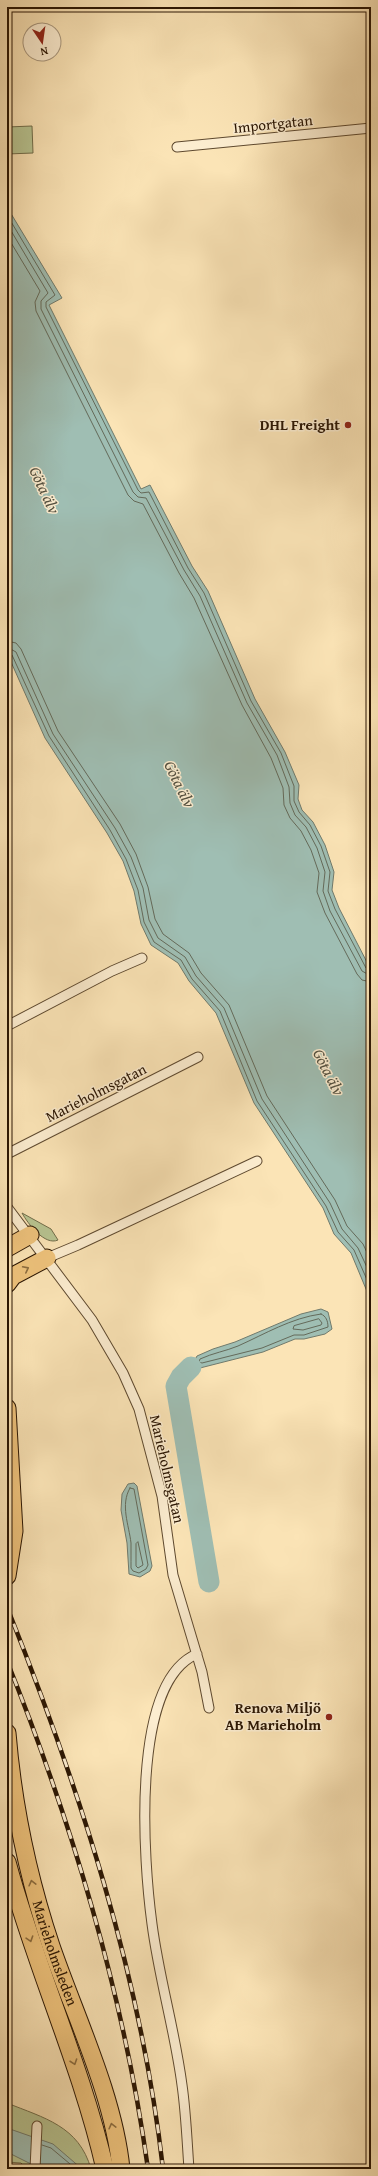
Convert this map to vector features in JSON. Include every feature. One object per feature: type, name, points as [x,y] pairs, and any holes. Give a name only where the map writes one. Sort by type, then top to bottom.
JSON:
[{"type":"highway","points":[[7,1248],[30,1236]]},
{"type":"highway","points":[[7,1284],[13,1276],[47,1258]]},
{"type":"highway","points":[[7,1408],[14,1531],[7,1576]]},
{"type":"highway","name":"Marieholmsleden","points":[[7,1733],[19,1827],[39,1909],[102,2086],[116,2167]]},
{"type":"highway","name":"Marieholmsleden","points":[[7,1862],[29,1936],[65,2035],[97,2133],[116,2167]]},
{"type":"street","name":"Importgatan","points":[[177,147],[371,128]]},
{"type":"street","points":[[7,1026],[112,971],[142,958]]},
{"type":"street","name":"Marieholmsgatan","points":[[7,1154],[198,1057]]},
{"type":"street","points":[[47,1258],[78,1246],[257,1161]]},
{"type":"street","name":"Marieholmsgatan","points":[[7,1207],[47,1258],[96,1326],[123,1373],[139,1410],[162,1496],[173,1575],[196,1654],[209,1708]]},
{"type":"street","points":[[188,2169],[182,2084],[152,1924],[148,1878],[145,1790],[150,1740],[158,1705],[164,1689],[187,1658],[196,1654]]},
{"type":"street","points":[[35,2168],[37,2126]]},
{"type":"green space","points":[[32,126],[33,153],[7,154],[7,127]]},
{"type":"green space","points":[[22,1213],[51,1229],[58,1240],[53,1241],[42,1237],[28,1223]]},
{"type":"green space","points":[[7,2103],[47,2119],[69,2133],[85,2154],[91,2169],[27,2169],[21,2163],[7,2162]]},
{"type":"water","name":"Göta älv","points":[[7,207],[62,298],[49,305],[141,489],[150,485],[192,566],[208,591],[255,699],[285,752],[299,785],[298,799],[302,810],[313,822],[325,845],[334,872],[332,890],[339,908],[371,970],[371,1301],[351,1253],[334,1234],[323,1208],[254,1103],[216,1013],[189,981],[178,963],[151,945],[141,924],[134,891],[123,861],[107,833],[45,738],[7,653]]},
{"type":"water","points":[[321,1309],[328,1312],[332,1329],[325,1334],[304,1339],[295,1339],[263,1352],[200,1368],[193,1369],[191,1367],[197,1356],[235,1342],[301,1314]]},
{"type":"water","points":[[134,1483],[137,1486],[152,1566],[150,1571],[140,1577],[129,1574],[127,1543],[121,1510],[122,1494],[128,1484]]},
{"type":"water","points":[[7,2128],[53,2144],[82,2169],[48,2169],[31,2164],[7,2152]]},
{"type":"waterway","points":[[191,1367],[181,1377],[176,1386],[209,1582]]},
{"type":"railway","points":[[7,1607],[59,1743],[104,1883],[123,1953],[139,2025],[153,2097],[163,2169]]},
{"type":"railway","points":[[7,1661],[53,1784],[93,1911],[125,2039],[138,2104],[148,2169]]},
{"type":"place","name":"DHL Freight","points":[[348,425]]},
{"type":"place","name":"Renova Miljö AB Marieholm","points":[[329,1717]]}]
